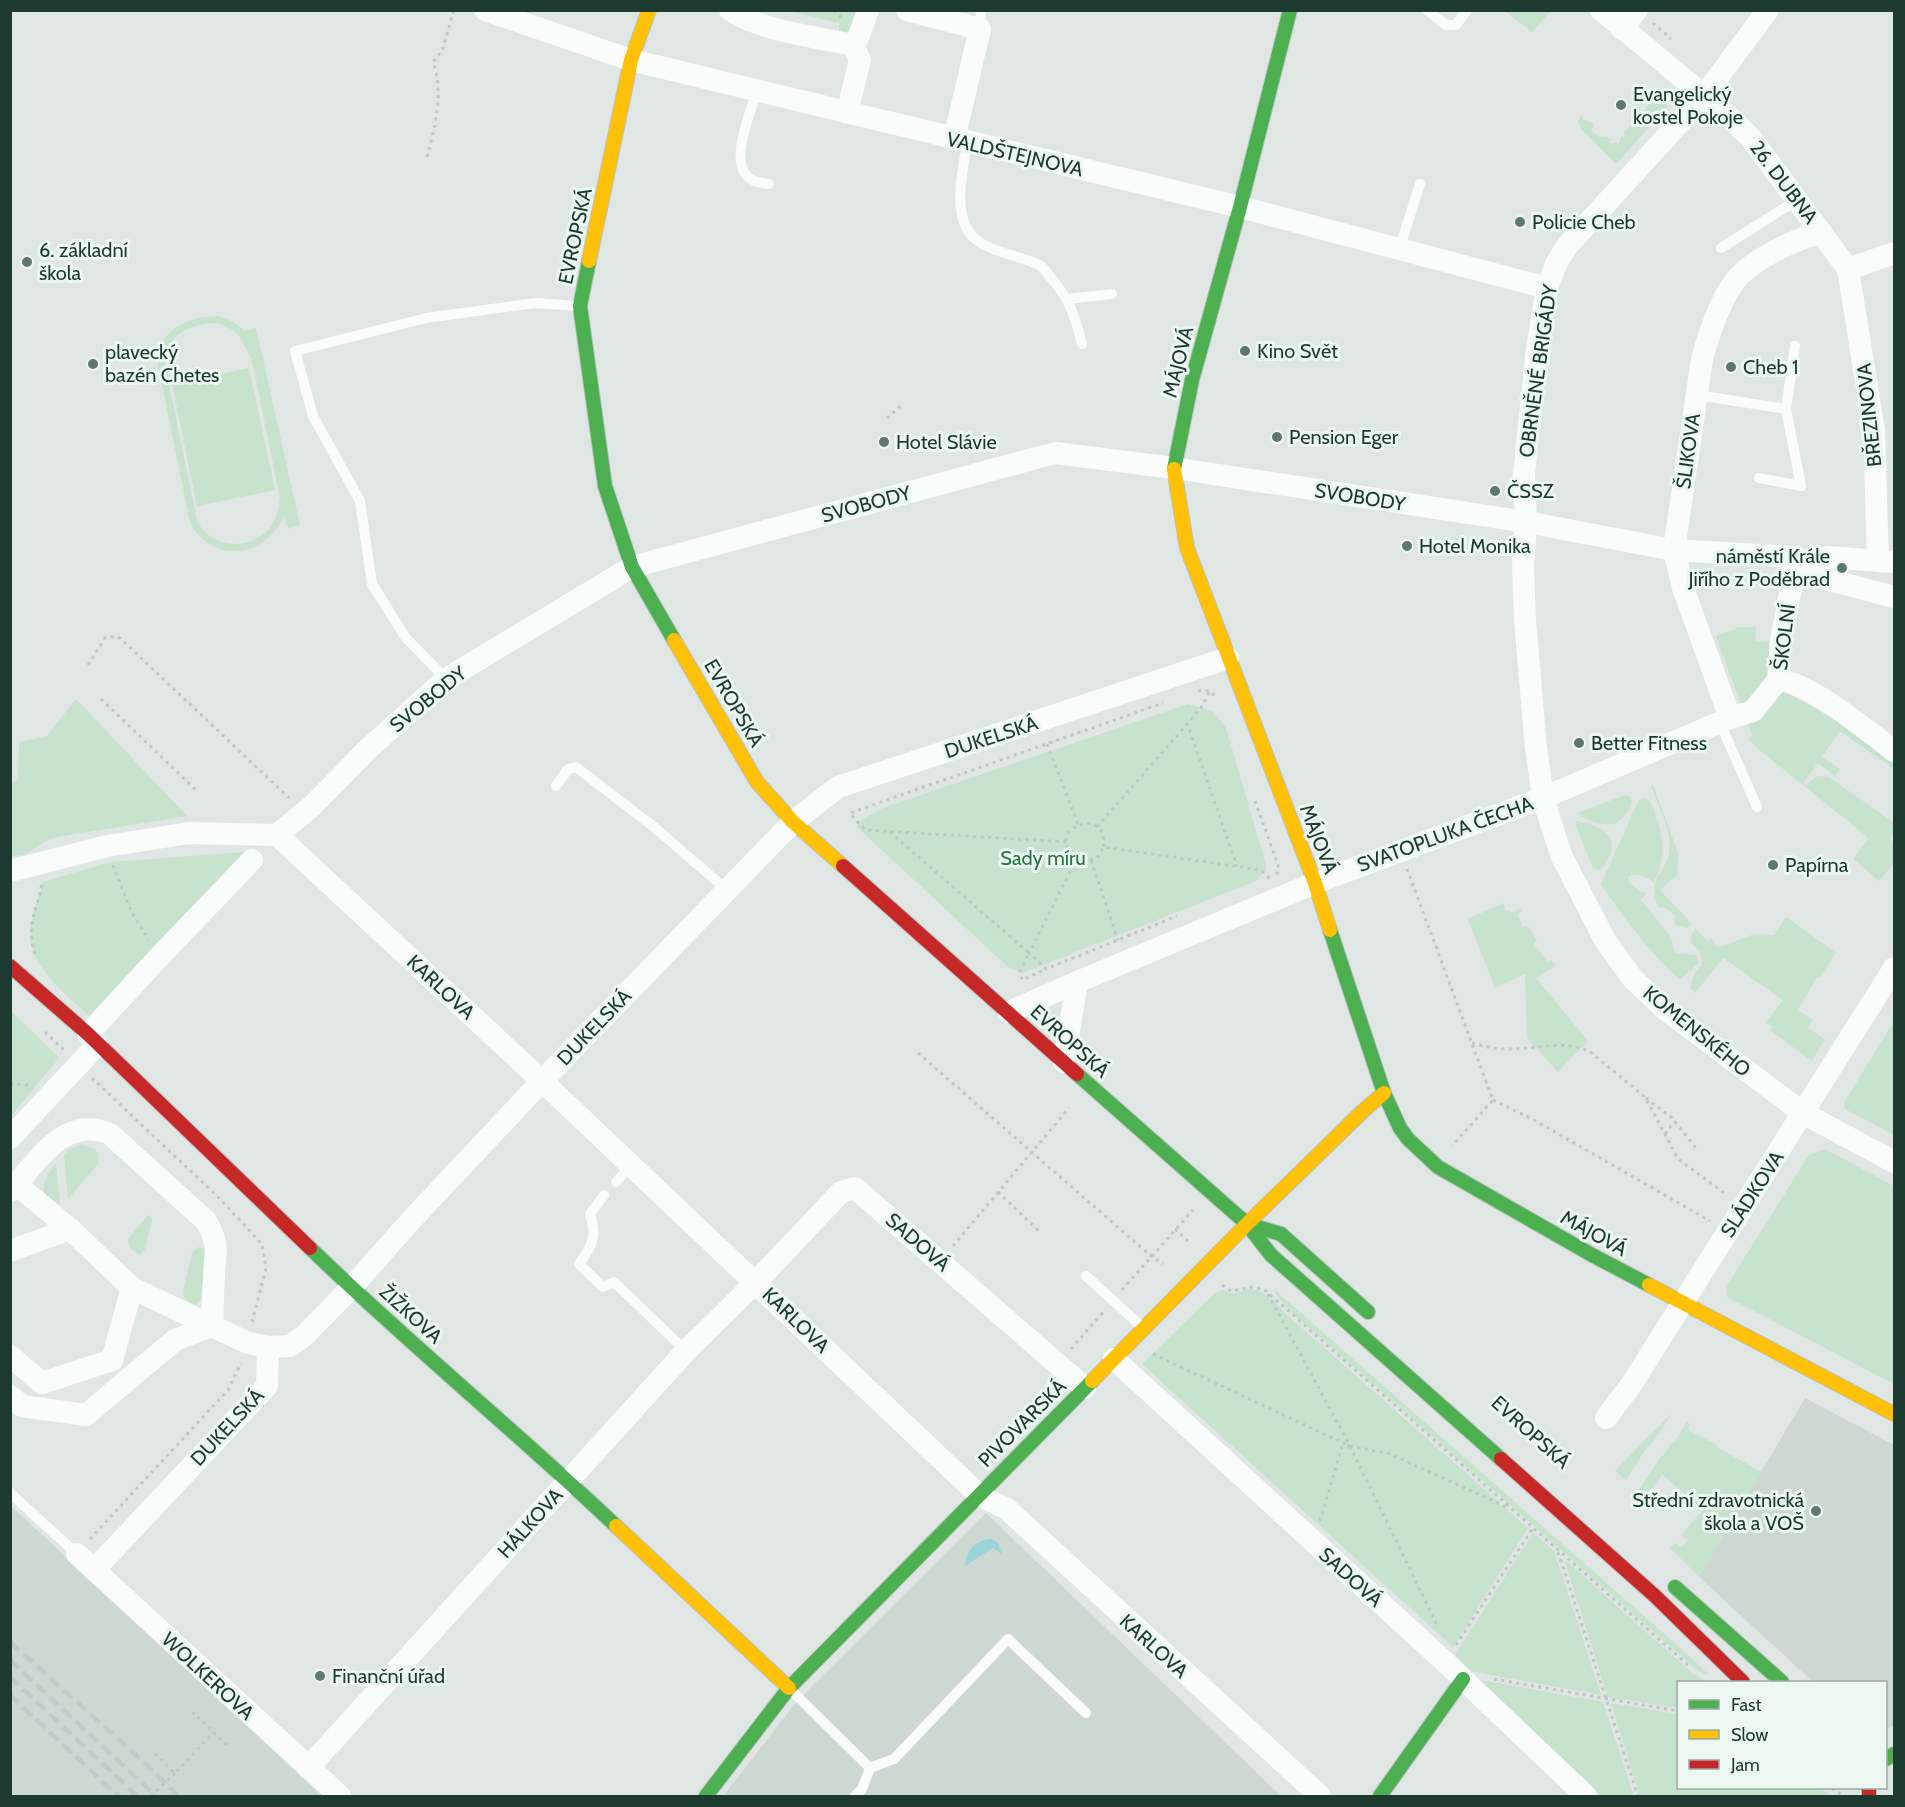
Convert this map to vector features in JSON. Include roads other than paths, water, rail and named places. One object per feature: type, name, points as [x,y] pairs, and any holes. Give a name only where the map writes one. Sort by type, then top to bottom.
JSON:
[{"type":"street","name":"VALDŠTEJNOVA","points":[[485,10],[631,60],[1240,207],[1547,288]]},
{"type":"street","name":"EVROPSKÁ","points":[[649,10],[631,60],[580,306],[605,486],[632,567],[757,782],[793,822],[1247,1224],[1271,1255],[1655,1596],[1741,1681]]},
{"type":"street","points":[[730,10],[740,17],[787,31],[854,45]]},
{"type":"street","points":[[854,45],[868,10]]},
{"type":"street","points":[[907,10],[980,20],[960,141]]},
{"type":"street","name":"MÁJOVÁ","points":[[1290,10],[1240,207],[1192,380],[1174,468],[1187,548],[1315,883],[1384,1093],[1400,1128],[1438,1167],[1592,1255],[1894,1414]]},
{"type":"street","name":"26. DUBNA","points":[[1601,10],[1751,138],[1848,269]]},
{"type":"street","name":"OBRNĚNÉ BRIGÁDY","points":[[1526,522],[1524,475],[1537,348],[1547,288],[1556,264],[1568,246],[1703,97],[1768,10]]},
{"type":"street","points":[[1622,29],[1644,15]]},
{"type":"street","points":[[847,113],[860,60],[854,45]]},
{"type":"street","name":"ŠLIKOVA","points":[[1725,720],[1683,588],[1674,550],[1707,340],[1734,282],[1749,268],[1773,252],[1821,232]]},
{"type":"street","points":[[1848,269],[1894,253]]},
{"type":"street","name":"BŘEZINOVA","points":[[1848,269],[1874,431],[1886,561]]},
{"type":"street","name":"SVOBODY","points":[[277,835],[312,806],[368,749],[446,679],[632,567],[1055,453],[1174,468],[1526,522],[1674,550],[1808,562]]},
{"type":"street","name":"KOMENSKÉHO","points":[[1526,522],[1523,566],[1525,620],[1543,798],[1561,855],[1606,942],[1633,979],[1666,1010],[1803,1113],[1894,1162]]},
{"type":"street","points":[[1808,562],[1828,557],[1886,561]]},
{"type":"street","points":[[1808,562],[1822,577],[1894,597]]},
{"type":"street","name":"ŠKOLNÍ","points":[[1808,562],[1781,640],[1778,680],[1790,681],[1802,687],[1850,717],[1894,751]]},
{"type":"street","name":"DUKELSKÁ","points":[[94,1570],[267,1386],[268,1347],[290,1346],[304,1336],[542,1081],[793,822],[838,787],[1228,658]]},
{"type":"street","name":"SVATOPLUKA ČECHA","points":[[1009,1012],[1315,883],[1543,798],[1725,720],[1753,711],[1778,680]]},
{"type":"street","points":[[10,871],[107,846],[189,833],[277,835]]},
{"type":"street","name":"KARLOVA","points":[[277,835],[542,1081],[623,1174],[756,1282],[980,1495],[1007,1509],[1320,1797]]},
{"type":"street","points":[[10,1138],[78,1065],[93,1039],[159,957],[252,860]]},
{"type":"street","name":"ŽIŽKOVA","points":[[10,966],[93,1039],[351,1288],[569,1481],[789,1688]]},
{"type":"street","name":"SLÁDKOVA","points":[[1606,1418],[1631,1385],[1894,968]]},
{"type":"street","points":[[1064,1062],[1077,982]]},
{"type":"street","name":"PIVOVARSKÁ","points":[[706,1797],[789,1688],[1247,1224],[1384,1093]]},
{"type":"street","points":[[213,1325],[213,1291],[217,1257],[213,1232],[206,1221],[110,1134],[83,1128],[70,1132],[50,1147],[14,1188],[70,1229],[132,1288],[248,1343],[268,1347]]},
{"type":"street","name":"SADOVÁ","points":[[756,1282],[841,1192],[855,1188],[1085,1388]]},
{"type":"street","name":"EVROPSKÁ","points":[[1247,1224],[1281,1234],[1379,1322]]},
{"type":"street","points":[[10,1251],[70,1229]]},
{"type":"street","name":"HÁLKOVA","points":[[308,1768],[686,1351],[756,1282]]},
{"type":"street","points":[[10,1356],[42,1383],[112,1360],[132,1288]]},
{"type":"street","points":[[10,1396],[22,1406],[86,1415],[175,1340],[213,1325]]},
{"type":"street","name":"SADOVÁ","points":[[1122,1351],[1314,1542],[1445,1662],[1586,1797]]},
{"type":"street","name":"WOLKEROVA","points":[[77,1554],[340,1797]]},
{"type":"street","points":[[1662,1575],[1780,1681]]},
{"type":"street","points":[[1380,1797],[1463,1679]]},
{"type":"lane","points":[[1427,10],[1446,25],[1456,25],[1467,10]]},
{"type":"lane","points":[[757,91],[740,152],[741,164],[746,176],[756,182],[769,184]]},
{"type":"lane","points":[[960,141],[962,216],[966,228],[981,244],[1040,265],[1067,298],[1074,313],[1082,344]]},
{"type":"lane","points":[[1399,250],[1420,184]]},
{"type":"lane","points":[[1721,248],[1797,200]]},
{"type":"lane","points":[[1067,298],[1112,294]]},
{"type":"lane","points":[[446,679],[406,638],[372,584],[360,501],[314,416],[295,351],[426,318],[536,303],[580,306]]},
{"type":"lane","points":[[1759,478],[1801,486],[1786,409],[1795,346]]},
{"type":"lane","points":[[1695,405],[1786,409]]},
{"type":"lane","points":[[1725,720],[1757,807]]},
{"type":"lane","points":[[556,786],[568,769],[576,766],[654,827],[728,891]]},
{"type":"lane","points":[[604,1195],[590,1214],[594,1227],[593,1245],[579,1264],[603,1287],[614,1282],[686,1351]]},
{"type":"lane","points":[[1086,1276],[1144,1329]]},
{"type":"lane","points":[[10,1493],[77,1554]]},
{"type":"lane","points":[[855,1797],[862,1789],[870,1768],[894,1758],[1008,1639],[1086,1713]]},
{"type":"lane","points":[[789,1688],[870,1768]]},
{"type":"water","points":[[992,1539],[998,1543],[1002,1554],[993,1548],[965,1566],[967,1555],[972,1547],[981,1541]]},
{"type":"railway","points":[[10,1642],[145,1763],[178,1796]]},
{"type":"railway","points":[[10,1660],[156,1796]]},
{"type":"railway","points":[[10,1677],[137,1796]]},
{"type":"railway","points":[[10,1695],[118,1796]]},
{"type":"place","name":"Evangelický kostel Pokoje","points":[[1621,105]]},
{"type":"place","name":"Policie Cheb","points":[[1520,222]]},
{"type":"place","name":"6. základní škola","points":[[27,262]]},
{"type":"place","name":"Kino Svět","points":[[1245,351]]},
{"type":"place","name":"plavecký bazén Chetes","points":[[93,364]]},
{"type":"place","name":"Cheb 1","points":[[1731,367]]},
{"type":"place","name":"Pension Eger","points":[[1277,437]]},
{"type":"place","name":"Hotel Slávie","points":[[884,442]]},
{"type":"place","name":"ČSSZ","points":[[1495,491]]},
{"type":"place","name":"Hotel Monika","points":[[1407,546]]},
{"type":"place","name":"náměstí Krále Jiřího z Poděbrad","points":[[1842,568]]},
{"type":"place","name":"Better Fitness","points":[[1579,743]]},
{"type":"place","name":"Papírna","points":[[1773,865]]},
{"type":"place","name":"Střední zdravotnická škola a VOŠ","points":[[1816,1511]]},
{"type":"place","name":"Finanční úřad","points":[[320,1676]]},
{"type":"park label","name":"Sady míru","points":[[1043,858]]}]
